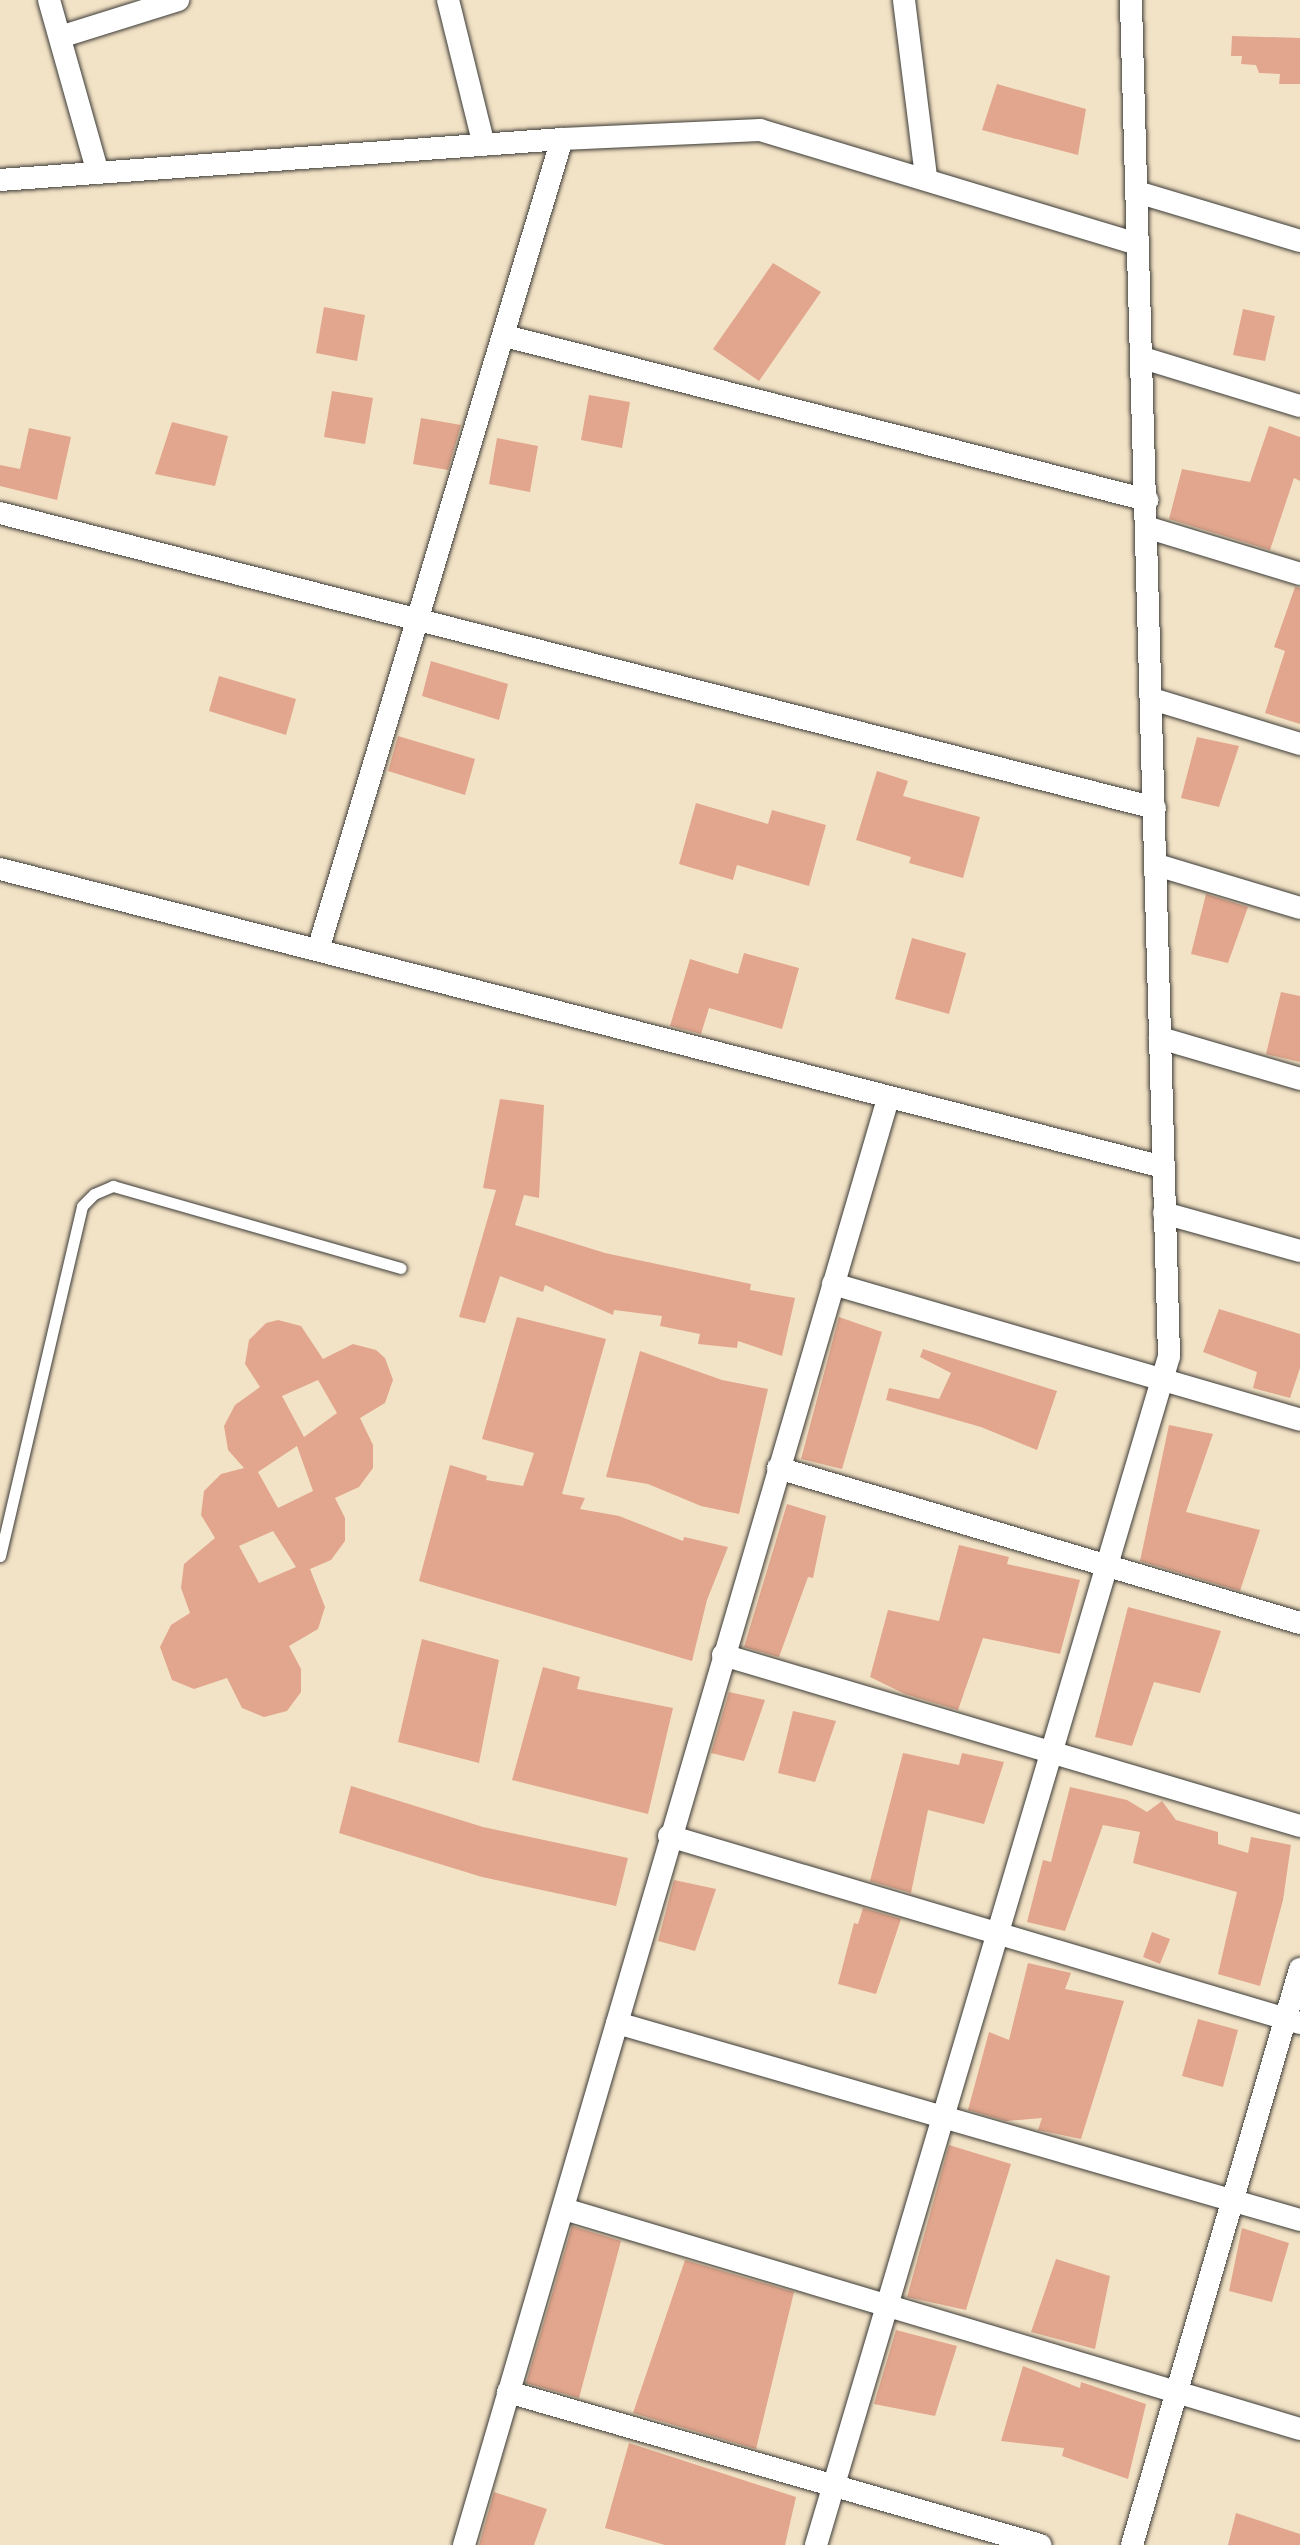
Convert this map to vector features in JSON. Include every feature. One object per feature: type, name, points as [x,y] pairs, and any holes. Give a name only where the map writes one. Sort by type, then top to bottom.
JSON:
[{"type":"street","points":[[49,0],[98,173]]},
{"type":"street","points":[[60,37],[178,0]]},
{"type":"street","points":[[448,0],[484,145]]},
{"type":"street","points":[[904,0],[926,177]]},
{"type":"street","points":[[816,2545],[1163,1382],[1171,1335],[1164,1213],[1149,528],[1131,0]]},
{"type":"street","points":[[0,180],[562,139],[760,130],[926,177],[1138,244]]},
{"type":"street","points":[[318,950],[562,139]]},
{"type":"street","points":[[1137,192],[1300,241]]},
{"type":"street","points":[[505,336],[1147,500]]},
{"type":"street","points":[[1143,358],[1300,406]]},
{"type":"street","points":[[0,513],[1155,808]]},
{"type":"street","points":[[1149,528],[1300,574]]},
{"type":"street","points":[[1152,699],[1300,744]]},
{"type":"street","points":[[1157,865],[1300,908]]},
{"type":"street","points":[[0,869],[1163,1167]]},
{"type":"street","points":[[1160,1038],[1300,1079]]},
{"type":"street","points":[[464,2545],[564,2209],[669,1836],[888,1099]]},
{"type":"street","points":[[1164,1213],[1300,1251]]},
{"type":"street","points":[[833,1284],[1300,1420]]},
{"type":"street","points":[[778,1468],[1300,1623]]},
{"type":"street","points":[[723,1655],[1300,1826]]},
{"type":"street","points":[[669,1836],[1292,2020]]},
{"type":"street","points":[[1132,2545],[1181,2392],[1234,2199],[1292,2020],[1300,1969]]},
{"type":"street","points":[[617,2023],[1300,2220]]},
{"type":"street","points":[[564,2209],[1300,2429]]},
{"type":"street","points":[[508,2392],[833,2489],[1040,2545]]},
{"type":"lane","points":[[0,1556],[82,1206],[94,1194],[113,1186],[401,1268]]},
{"type":"building","points":[[1232,36],[1300,38],[1300,84],[1279,84],[1280,74],[1259,73],[1256,65],[1241,64],[1242,56],[1231,56]]},
{"type":"building","points":[[997,84],[1086,109],[1078,155],[982,130]]},
{"type":"building","points":[[773,263],[821,292],[759,381],[713,349]]},
{"type":"building","points":[[324,307],[365,315],[357,361],[316,353]]},
{"type":"building","points":[[1243,309],[1275,316],[1265,361],[1233,355]]},
{"type":"building","points":[[332,391],[373,398],[365,444],[324,437]]},
{"type":"building","points":[[589,395],[630,402],[622,448],[581,440]]},
{"type":"building","points":[[421,418],[461,425],[448,470],[413,464]]},
{"type":"building","points":[[172,422],[228,436],[215,486],[155,474]]},
{"type":"building","points":[[1269,426],[1300,437],[1300,481],[1294,478],[1270,550],[1169,519],[1182,469],[1250,482]]},
{"type":"building","points":[[29,428],[71,437],[57,500],[0,486],[0,465],[20,469]]},
{"type":"building","points":[[497,438],[538,446],[530,492],[489,484]]},
{"type":"building","points":[[1295,587],[1300,588],[1300,724],[1265,713],[1285,651],[1274,647]]},
{"type":"building","points":[[431,661],[508,684],[499,720],[422,696]]},
{"type":"building","points":[[219,676],[296,699],[286,735],[209,711]]},
{"type":"building","points":[[398,736],[475,759],[465,795],[388,771]]},
{"type":"building","points":[[1197,737],[1239,746],[1219,807],[1181,798]]},
{"type":"building","points":[[877,771],[908,781],[903,796],[980,817],[963,878],[909,863],[911,857],[856,840]]},
{"type":"building","points":[[696,803],[768,824],[772,810],[826,825],[809,886],[737,865],[733,880],[679,864]]},
{"type":"building","points":[[1206,894],[1248,907],[1228,963],[1191,954]]},
{"type":"building","points":[[912,938],[966,953],[949,1014],[895,999]]},
{"type":"building","points":[[744,953],[799,968],[782,1029],[709,1008],[701,1034],[670,1026],[690,959],[738,974]]},
{"type":"building","points":[[1281,992],[1300,996],[1300,1062],[1266,1054]]},
{"type":"building","points":[[500,1099],[544,1105],[539,1198],[524,1195],[515,1225],[605,1253],[751,1284],[750,1290],[795,1298],[782,1356],[738,1341],[737,1348],[698,1344],[700,1334],[660,1326],[662,1316],[614,1310],[613,1315],[545,1285],[543,1292],[500,1276],[485,1323],[459,1317],[496,1190],[483,1188]]},
{"type":"building","points":[[1219,1309],[1300,1334],[1300,1368],[1290,1398],[1253,1388],[1257,1372],[1203,1352]]},
{"type":"building","points":[[517,1317],[606,1339],[562,1494],[585,1498],[580,1509],[619,1516],[683,1541],[684,1537],[728,1547],[707,1600],[692,1661],[419,1581],[450,1465],[487,1476],[486,1480],[523,1486],[534,1453],[482,1439]]},
{"type":"building","points":[[839,1317],[882,1332],[842,1469],[801,1459]]},
{"type":"building","points":[[278,1320],[301,1326],[323,1359],[353,1344],[376,1350],[385,1358],[393,1380],[385,1403],[360,1418],[373,1445],[373,1468],[359,1487],[335,1498],[345,1518],[345,1541],[331,1560],[310,1569],[325,1607],[318,1629],[289,1646],[301,1669],[301,1692],[287,1711],[264,1717],[242,1708],[227,1678],[194,1689],[172,1680],[160,1647],[171,1625],[190,1613],[181,1588],[184,1564],[215,1538],[201,1515],[204,1491],[221,1474],[244,1468],[228,1450],[224,1426],[235,1405],[260,1387],[245,1364],[249,1340],[266,1323]],"holes":[[[318,1380],[337,1413],[304,1437],[282,1396]],[[297,1446],[313,1491],[278,1508],[258,1472]],[[273,1531],[296,1567],[259,1583],[239,1546]]]},
{"type":"building","points":[[923,1349],[1057,1391],[1037,1450],[981,1427],[886,1400],[889,1388],[939,1399],[951,1373],[920,1357]]},
{"type":"building","points":[[640,1351],[722,1380],[768,1389],[739,1514],[701,1506],[648,1484],[606,1477]]},
{"type":"building","points":[[1169,1425],[1213,1434],[1186,1512],[1260,1530],[1240,1591],[1140,1561]]},
{"type":"building","points":[[787,1504],[826,1516],[813,1578],[808,1577],[779,1657],[744,1647]]},
{"type":"building","points":[[959,1545],[1009,1557],[1007,1564],[1080,1580],[1060,1654],[983,1638],[958,1710],[905,1694],[870,1677],[888,1610],[939,1621]]},
{"type":"building","points":[[1128,1607],[1221,1631],[1200,1693],[1154,1682],[1132,1746],[1095,1737]]},
{"type":"building","points":[[422,1639],[499,1660],[479,1763],[398,1742]]},
{"type":"building","points":[[543,1667],[580,1677],[577,1689],[673,1708],[648,1814],[512,1780]]},
{"type":"building","points":[[729,1692],[765,1700],[744,1761],[711,1753]]},
{"type":"building","points":[[793,1711],[836,1721],[815,1782],[778,1773]]},
{"type":"building","points":[[903,1753],[959,1765],[962,1753],[1004,1762],[984,1824],[928,1810],[911,1893],[870,1881]]},
{"type":"building","points":[[351,1786],[483,1827],[628,1858],[616,1906],[482,1877],[339,1833]]},
{"type":"building","points":[[1070,1787],[1127,1800],[1147,1812],[1162,1801],[1176,1820],[1218,1832],[1218,1844],[1248,1853],[1251,1837],[1291,1845],[1283,1900],[1260,1986],[1218,1974],[1237,1892],[1133,1863],[1140,1832],[1103,1825],[1065,1931],[1027,1922],[1043,1860],[1051,1862]]},
{"type":"building","points":[[674,1880],[716,1889],[695,1951],[658,1941]]},
{"type":"building","points":[[863,1908],[901,1919],[876,1994],[838,1984],[854,1923],[858,1924]]},
{"type":"building","points":[[1152,1932],[1170,1939],[1160,1964],[1143,1957]]},
{"type":"building","points":[[1028,1963],[1071,1973],[1065,1989],[1124,2001],[1081,2139],[1038,2130],[1042,2118],[1006,2121],[968,2110],[989,2032],[1009,2040]]},
{"type":"building","points":[[1198,2019],[1238,2030],[1223,2087],[1182,2076]]},
{"type":"building","points":[[949,2145],[1011,2164],[966,2310],[907,2297]]},
{"type":"building","points":[[572,2226],[621,2241],[579,2398],[526,2383]]},
{"type":"building","points":[[1242,2228],[1289,2243],[1272,2302],[1229,2291]]},
{"type":"building","points":[[1056,2259],[1110,2276],[1095,2349],[1031,2332]]},
{"type":"building","points":[[685,2260],[794,2292],[756,2449],[633,2413]]},
{"type":"building","points":[[896,2330],[957,2346],[935,2416],[874,2404]]},
{"type":"building","points":[[1023,2366],[1080,2388],[1081,2382],[1146,2404],[1128,2479],[1062,2456],[1064,2448],[1001,2441]]},
{"type":"building","points":[[629,2443],[796,2497],[785,2545],[665,2545],[605,2528]]},
{"type":"building","points":[[494,2492],[547,2509],[534,2545],[479,2545]]},
{"type":"building","points":[[1236,2513],[1300,2534],[1300,2545],[1228,2545]]}]
